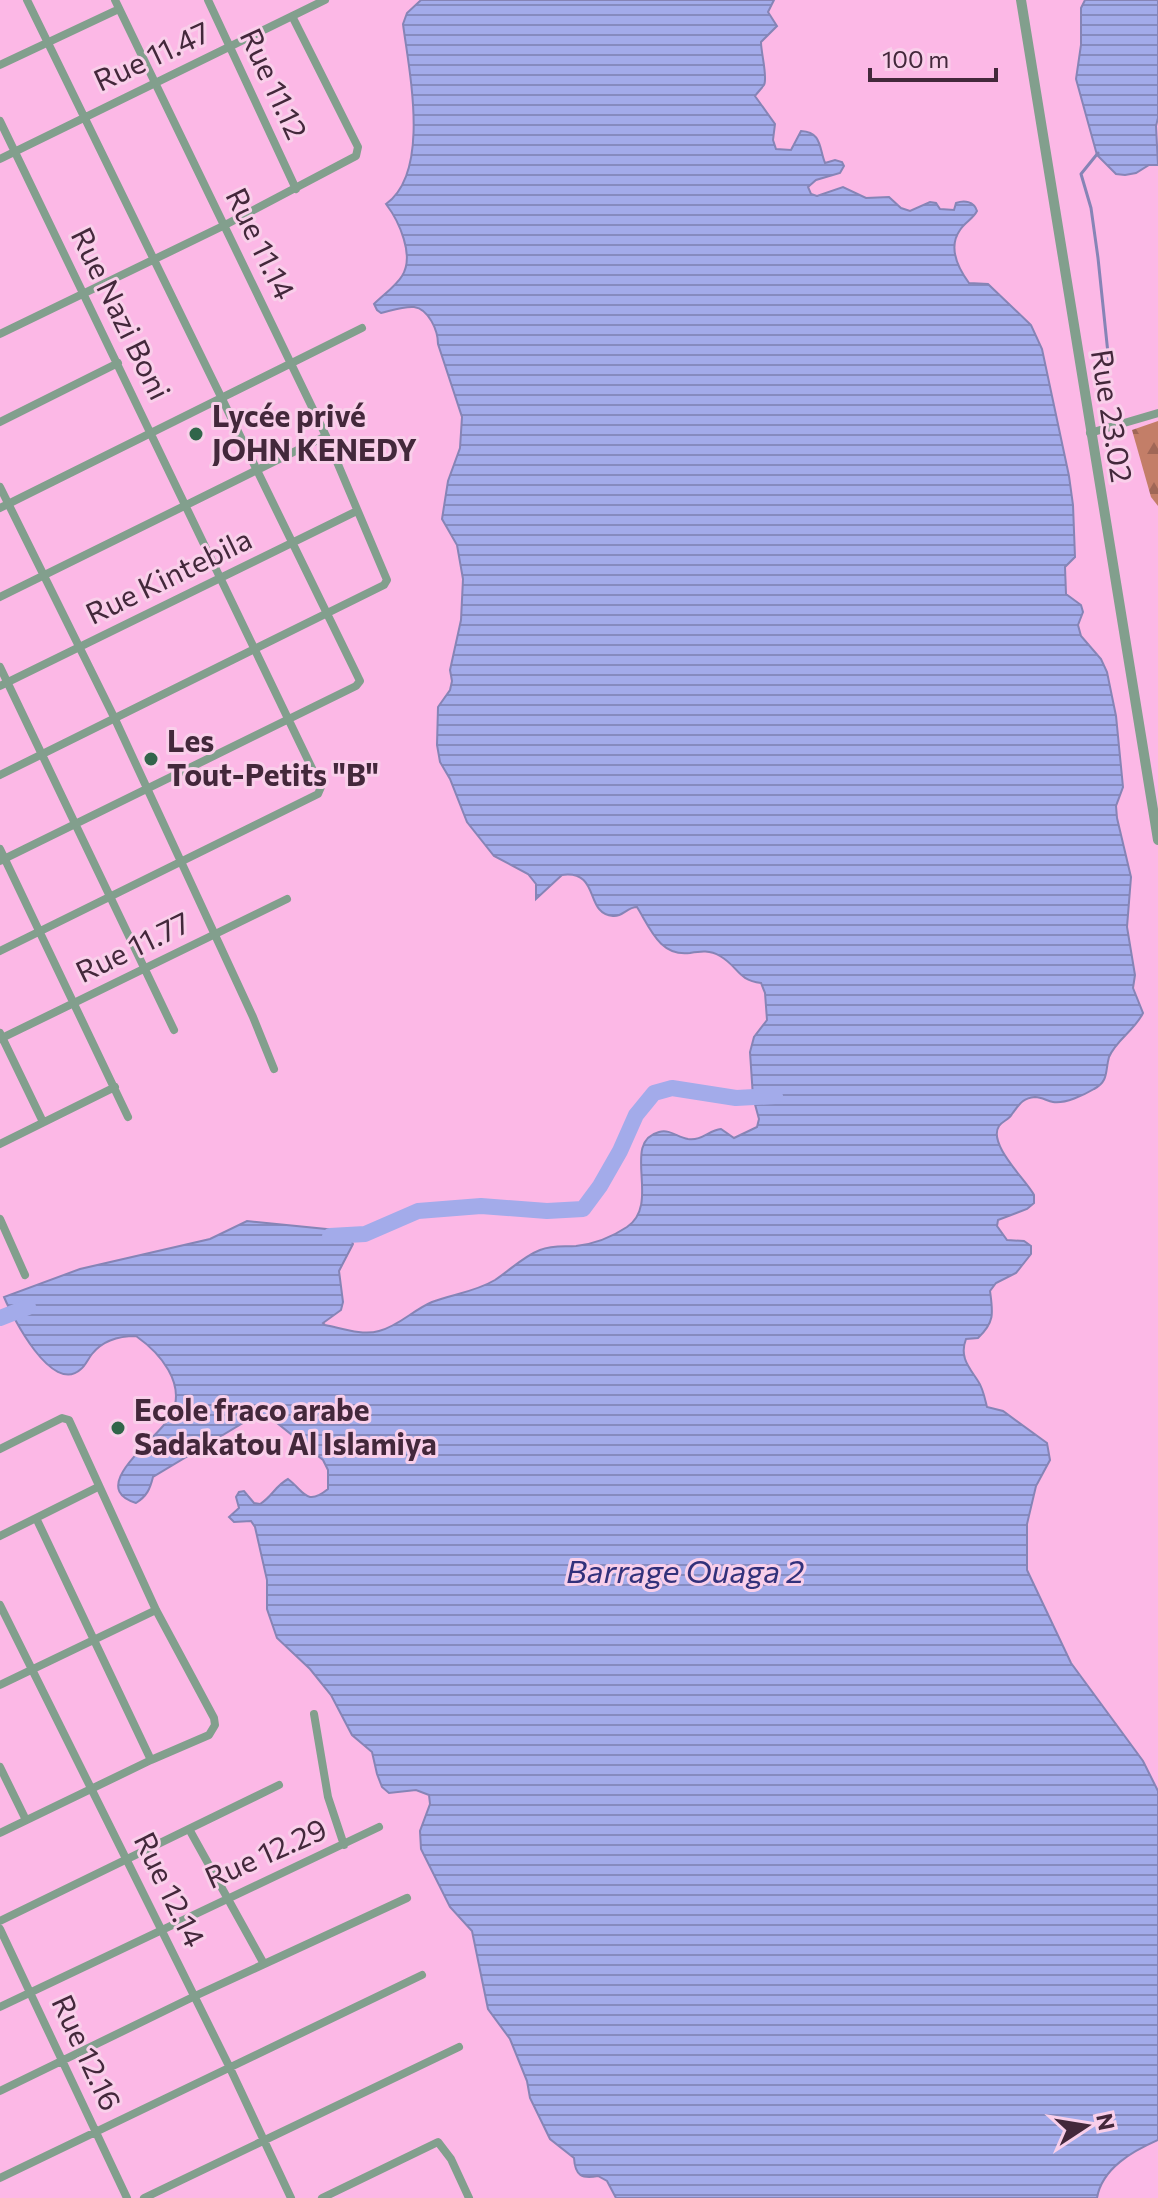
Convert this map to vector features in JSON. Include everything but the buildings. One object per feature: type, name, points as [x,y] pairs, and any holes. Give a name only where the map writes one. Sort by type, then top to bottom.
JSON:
[{"type":"street","points":[[2,860],[356,686],[360,681],[27,0]]},
{"type":"street","name":"Rue 11.12","points":[[208,0],[296,189]]},
{"type":"street","name":"Rue 11.47","points":[[0,159],[325,0]]},
{"type":"street","name":"Rue 23.02","points":[[1021,0],[1158,840]]},
{"type":"street","points":[[0,65],[48,43],[117,4]]},
{"type":"street","name":"Rue 11.14","points":[[117,4],[292,363],[387,580],[384,585],[326,613]]},
{"type":"street","points":[[0,334],[225,225],[356,156],[359,151],[292,16]]},
{"type":"street","name":"Rue Nazi Boni","points":[[0,121],[321,787],[318,794],[180,860]]},
{"type":"street","points":[[4,506],[362,328]]},
{"type":"street","points":[[0,422],[118,363]]},
{"type":"street","points":[[1090,433],[1158,413]]},
{"type":"street","points":[[0,597],[326,436]]},
{"type":"street","points":[[0,487],[4,506],[114,717],[274,1069]]},
{"type":"street","name":"Rue Kintebila","points":[[4,684],[357,511]]},
{"type":"street","points":[[0,775],[326,613]]},
{"type":"street","points":[[0,667],[4,684],[43,754],[174,1030]]},
{"type":"street","points":[[0,849],[2,860],[40,931],[128,1117]]},
{"type":"street","points":[[0,951],[180,860]]},
{"type":"street","name":"Rue 11.77","points":[[1,1036],[287,899]]},
{"type":"street","points":[[1,1036],[43,1122]]},
{"type":"street","points":[[0,1144],[115,1087]]},
{"type":"street","points":[[0,1219],[25,1275]]},
{"type":"street","points":[[0,1449],[67,1418],[156,1610],[215,1725],[209,1735],[0,1833]]},
{"type":"street","points":[[0,1536],[98,1487]]},
{"type":"street","points":[[37,1520],[151,1760]]},
{"type":"street","name":"Rue 12.14","points":[[0,1605],[195,1996],[291,2198]]},
{"type":"street","points":[[0,1685],[156,1610]]},
{"type":"street","points":[[314,1714],[328,1797],[344,1845]]},
{"type":"street","points":[[0,1767],[26,1820]]},
{"type":"street","points":[[0,1921],[279,1785]]},
{"type":"street","name":"Rue 12.29","points":[[0,2007],[379,1827]]},
{"type":"street","points":[[189,1829],[264,1964]]},
{"type":"street","points":[[0,2091],[407,1898]]},
{"type":"street","name":"Rue 12.16","points":[[0,1929],[127,2198]]},
{"type":"street","points":[[0,2178],[422,1975]]},
{"type":"street","points":[[144,2198],[459,2047]]},
{"type":"street","points":[[322,2198],[438,2142],[451,2159],[469,2198]]},
{"type":"green space","points":[[1158,421],[1158,506],[1151,497],[1132,430]]},
{"type":"water","name":"Barrage Ouaga 2","points":[[421,0],[774,0],[768,12],[777,26],[761,42],[765,82],[755,96],[775,124],[773,140],[776,149],[791,150],[801,131],[808,132],[819,142],[825,163],[835,160],[842,162],[844,166],[840,173],[816,180],[808,187],[811,194],[817,196],[843,187],[866,198],[889,197],[901,208],[910,211],[930,202],[936,203],[940,209],[954,210],[959,202],[974,205],[977,211],[956,237],[956,257],[961,271],[969,283],[988,284],[1031,325],[1042,349],[1073,505],[1075,557],[1065,567],[1066,594],[1081,605],[1083,612],[1078,625],[1081,636],[1101,659],[1107,672],[1116,716],[1123,787],[1116,806],[1117,818],[1131,877],[1127,927],[1135,975],[1133,988],[1143,1013],[1112,1051],[1099,1086],[1063,1102],[1038,1097],[1027,1099],[999,1126],[998,1142],[1034,1195],[1034,1203],[1027,1209],[998,1220],[997,1226],[1007,1240],[1024,1241],[1031,1246],[1031,1254],[1016,1273],[996,1283],[990,1291],[990,1322],[978,1338],[966,1339],[964,1351],[987,1407],[1003,1411],[1047,1443],[1050,1460],[1036,1486],[1027,1524],[1027,1570],[1071,1663],[1143,1761],[1158,1791],[1158,2140],[1129,2155],[1112,2169],[1097,2198],[616,2198],[607,2181],[598,2176],[580,2175],[574,2158],[550,2139],[530,2098],[527,2081],[510,2039],[488,2009],[472,1931],[450,1907],[421,1849],[420,1831],[430,1804],[429,1795],[416,1790],[389,1793],[382,1787],[372,1752],[352,1735],[331,1695],[310,1669],[277,1638],[267,1609],[267,1580],[255,1527],[251,1521],[234,1522],[229,1517],[239,1508],[236,1497],[239,1492],[244,1491],[254,1503],[260,1504],[288,1479],[310,1497],[321,1494],[328,1489],[328,1470],[323,1460],[267,1415],[258,1414],[153,1477],[148,1492],[136,1503],[122,1496],[118,1486],[122,1474],[172,1414],[176,1391],[168,1370],[154,1351],[136,1336],[106,1342],[96,1349],[81,1369],[70,1374],[58,1372],[46,1363],[24,1335],[4,1297],[80,1269],[210,1239],[247,1221],[346,1231],[353,1244],[339,1271],[343,1302],[341,1310],[323,1323],[359,1332],[379,1331],[432,1302],[495,1280],[540,1250],[589,1244],[627,1227],[637,1217],[641,1204],[642,1148],[648,1138],[659,1132],[693,1139],[721,1129],[734,1138],[757,1127],[759,1119],[753,1097],[750,1052],[754,1037],[767,1020],[761,983],[742,976],[726,960],[713,953],[680,953],[663,946],[637,907],[616,916],[604,913],[598,908],[588,885],[574,875],[562,875],[536,899],[536,884],[528,874],[494,856],[467,822],[440,762],[438,707],[450,690],[452,681],[450,670],[461,620],[463,579],[457,545],[442,519],[448,481],[460,448],[462,417],[432,321],[414,307],[381,313],[374,304],[396,283],[406,268],[404,239],[386,204],[400,189],[413,145],[412,93],[403,24],[407,13]]},
{"type":"water","points":[[1085,0],[1158,0],[1158,165],[1149,165],[1136,173],[1116,174],[1097,155],[1076,79],[1081,45],[1081,8]]},
{"type":"waterway","points":[[1098,153],[1081,174],[1091,208],[1109,363]]},
{"type":"waterway","points":[[330,1236],[365,1234],[418,1211],[481,1206],[547,1211],[583,1209],[620,1151],[636,1115],[654,1093],[672,1088],[736,1098],[775,1096]]},
{"type":"waterway","points":[[0,1318],[28,1307]]},
{"type":"place","name":"Lycée privé JOHN KENEDY","points":[[196,434]]},
{"type":"place","name":"Les Tout-Petits \"B\"","points":[[151,759]]},
{"type":"place","name":"Ecole fraco arabe Sadakatou Al Islamiya","points":[[118,1428]]}]
